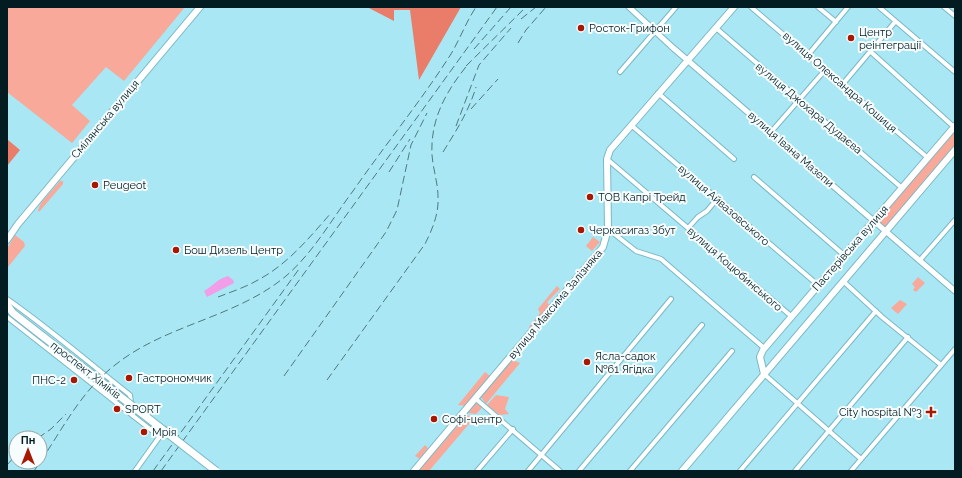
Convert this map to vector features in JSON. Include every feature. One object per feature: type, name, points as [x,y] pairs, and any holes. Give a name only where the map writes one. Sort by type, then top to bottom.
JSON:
[{"type":"main road","name":"Смілянська вулиця","points":[[7,240],[9,234],[200,7]]},
{"type":"main road","points":[[607,159],[610,150],[734,7]]},
{"type":"main road","name":"Пастерівська вулиця","points":[[764,348],[954,127]]},
{"type":"main road","name":"Пастерівська вулиця","points":[[682,471],[842,281],[955,150]]},
{"type":"main road","name":"вулиця Максима Залізняка","points":[[414,471],[603,246],[608,229],[607,159]]},
{"type":"main road","name":"проспект Хіміків","points":[[7,305],[10,311],[216,471]]},
{"type":"main road","points":[[764,348],[760,357],[764,374]]},
{"type":"street","name":"вулиця Івана Мазепи","points":[[628,7],[873,220],[954,287]]},
{"type":"street","points":[[620,72],[676,7]]},
{"type":"street","name":"вулиця Олександра Кошиця","points":[[751,7],[826,69],[842,85],[928,158]]},
{"type":"street","points":[[818,7],[836,22]]},
{"type":"street","points":[[808,55],[848,7]]},
{"type":"street","points":[[879,7],[955,72]]},
{"type":"street","points":[[944,7],[955,16]]},
{"type":"street","points":[[842,85],[896,22]]},
{"type":"street","name":"вулиця Джохара Дудаєва","points":[[716,28],[902,188]]},
{"type":"street","points":[[871,52],[954,127]]},
{"type":"street","points":[[771,132],[826,69]]},
{"type":"street","points":[[658,93],[734,159]]},
{"type":"street","name":"вулиця Айвазовського","points":[[631,125],[818,285]]},
{"type":"street","name":"вулиця Коцюбинського","points":[[607,159],[791,316]]},
{"type":"street","points":[[754,177],[844,255]]},
{"type":"street","points":[[688,228],[698,217],[707,211],[716,199]]},
{"type":"street","points":[[920,260],[955,220]]},
{"type":"street","points":[[608,229],[636,251],[661,259],[764,348]]},
{"type":"street","points":[[842,281],[876,312],[941,365]]},
{"type":"street","points":[[7,299],[69,346],[130,396],[133,416]]},
{"type":"street","points":[[528,471],[671,300]]},
{"type":"street","points":[[740,471],[876,312]]},
{"type":"street","points":[[7,317],[160,437]]},
{"type":"street","points":[[579,471],[702,325]]},
{"type":"street","points":[[795,471],[908,337]]},
{"type":"street","points":[[60,359],[69,346]]},
{"type":"street","points":[[851,471],[955,349]]},
{"type":"street","points":[[630,471],[732,351]]},
{"type":"street","points":[[764,374],[861,459]]},
{"type":"street","points":[[476,399],[513,429],[560,471]]},
{"type":"street","points":[[131,402],[165,429],[135,471]]},
{"type":"street","points":[[150,429],[154,421]]},
{"type":"street","points":[[477,471],[513,429]]},
{"type":"shaded area","points":[[7,7],[185,7],[124,81],[106,67],[72,105],[90,121],[72,143],[7,92]]},
{"type":"shaded area","points":[[367,7],[461,7],[419,80],[410,10],[394,10],[394,21]]},
{"type":"shaded area","points":[[953,131],[955,131],[955,146],[887,226],[883,226],[878,220]]},
{"type":"shaded area","points":[[8,140],[20,150],[7,166],[7,141]]},
{"type":"shaded area","points":[[60,181],[63,181],[63,184],[39,212],[38,210],[41,203]]},
{"type":"shaded area","points":[[15,235],[24,242],[25,246],[8,267],[7,281],[7,249]]},
{"type":"shaded area","points":[[593,237],[600,242],[592,251],[586,246]]},
{"type":"shaded area","points":[[228,276],[234,283],[207,297],[204,291]]},
{"type":"shaded area","points":[[918,277],[925,283],[916,292],[913,290],[915,287],[912,284]]},
{"type":"shaded area","points":[[557,286],[560,289],[547,302],[549,305],[541,317],[529,329],[540,313],[538,309]]},
{"type":"shaded area","points":[[900,300],[907,304],[898,314],[891,308]]},
{"type":"shaded area","points":[[512,360],[520,363],[486,404],[481,397]]},
{"type":"shaded area","points":[[485,372],[490,376],[489,379],[467,406],[458,405]]},
{"type":"shaded area","points":[[496,395],[509,397],[505,409],[509,414],[500,415],[487,405]]},
{"type":"shaded area","points":[[476,403],[482,405],[481,409],[476,414],[468,413]]},
{"type":"shaded area","points":[[467,415],[474,418],[429,471],[418,471]]},
{"type":"shaded area","points":[[425,445],[428,448],[420,459],[415,456]]},
{"type":"railway","points":[[34,471],[82,399],[105,373],[119,362],[159,338],[225,311],[267,290],[296,267],[322,235],[428,89],[451,54],[476,7]]},
{"type":"railway","points":[[161,471],[497,7]]},
{"type":"railway","points":[[474,49],[511,7]]},
{"type":"railway","points":[[466,66],[526,7]]},
{"type":"railway","points":[[521,19],[536,7]]},
{"type":"railway","points":[[518,43],[526,30],[546,7]]},
{"type":"railway","points":[[456,126],[479,65],[511,28]]},
{"type":"railway","points":[[327,380],[425,244],[430,233],[436,216],[438,203],[438,192],[432,155],[434,129],[437,117],[447,94],[469,63]]},
{"type":"railway","points":[[471,109],[498,79]]},
{"type":"railway","points":[[443,152],[466,113],[476,87]]},
{"type":"railway","points":[[284,376],[386,232],[397,210],[411,145],[427,113]]},
{"type":"railway","points":[[389,172],[410,139]]},
{"type":"railway","points":[[218,297],[253,283],[269,274],[298,250],[331,213]]},
{"type":"railway","points":[[153,471],[299,269]]},
{"type":"railway","points":[[48,431],[66,414]]},
{"type":"place","name":"Росток-Грифон","points":[[581,28]]},
{"type":"place","name":"Центр реінтеграції","points":[[851,38]]},
{"type":"place","name":"Peugeot","points":[[95,185]]},
{"type":"place","name":"ТОВ Капрі Трейд","points":[[590,197]]},
{"type":"place","name":"Черкасигаз Збут","points":[[581,230]]},
{"type":"place","name":"Бош Дизель Центр","points":[[176,250]]},
{"type":"place","name":"Ясла-садок №61 Ягідка","points":[[587,362]]},
{"type":"place","name":"Гастрономчик","points":[[129,378]]},
{"type":"place","name":"ПНС-2","points":[[74,380]]},
{"type":"place","name":"SPORT","points":[[117,409]]},
{"type":"place","name":"City hospital №3","points":[[931,412]]},
{"type":"place","name":"Софі-центр","points":[[434,419]]},
{"type":"place","name":"Мрія","points":[[144,432]]}]
